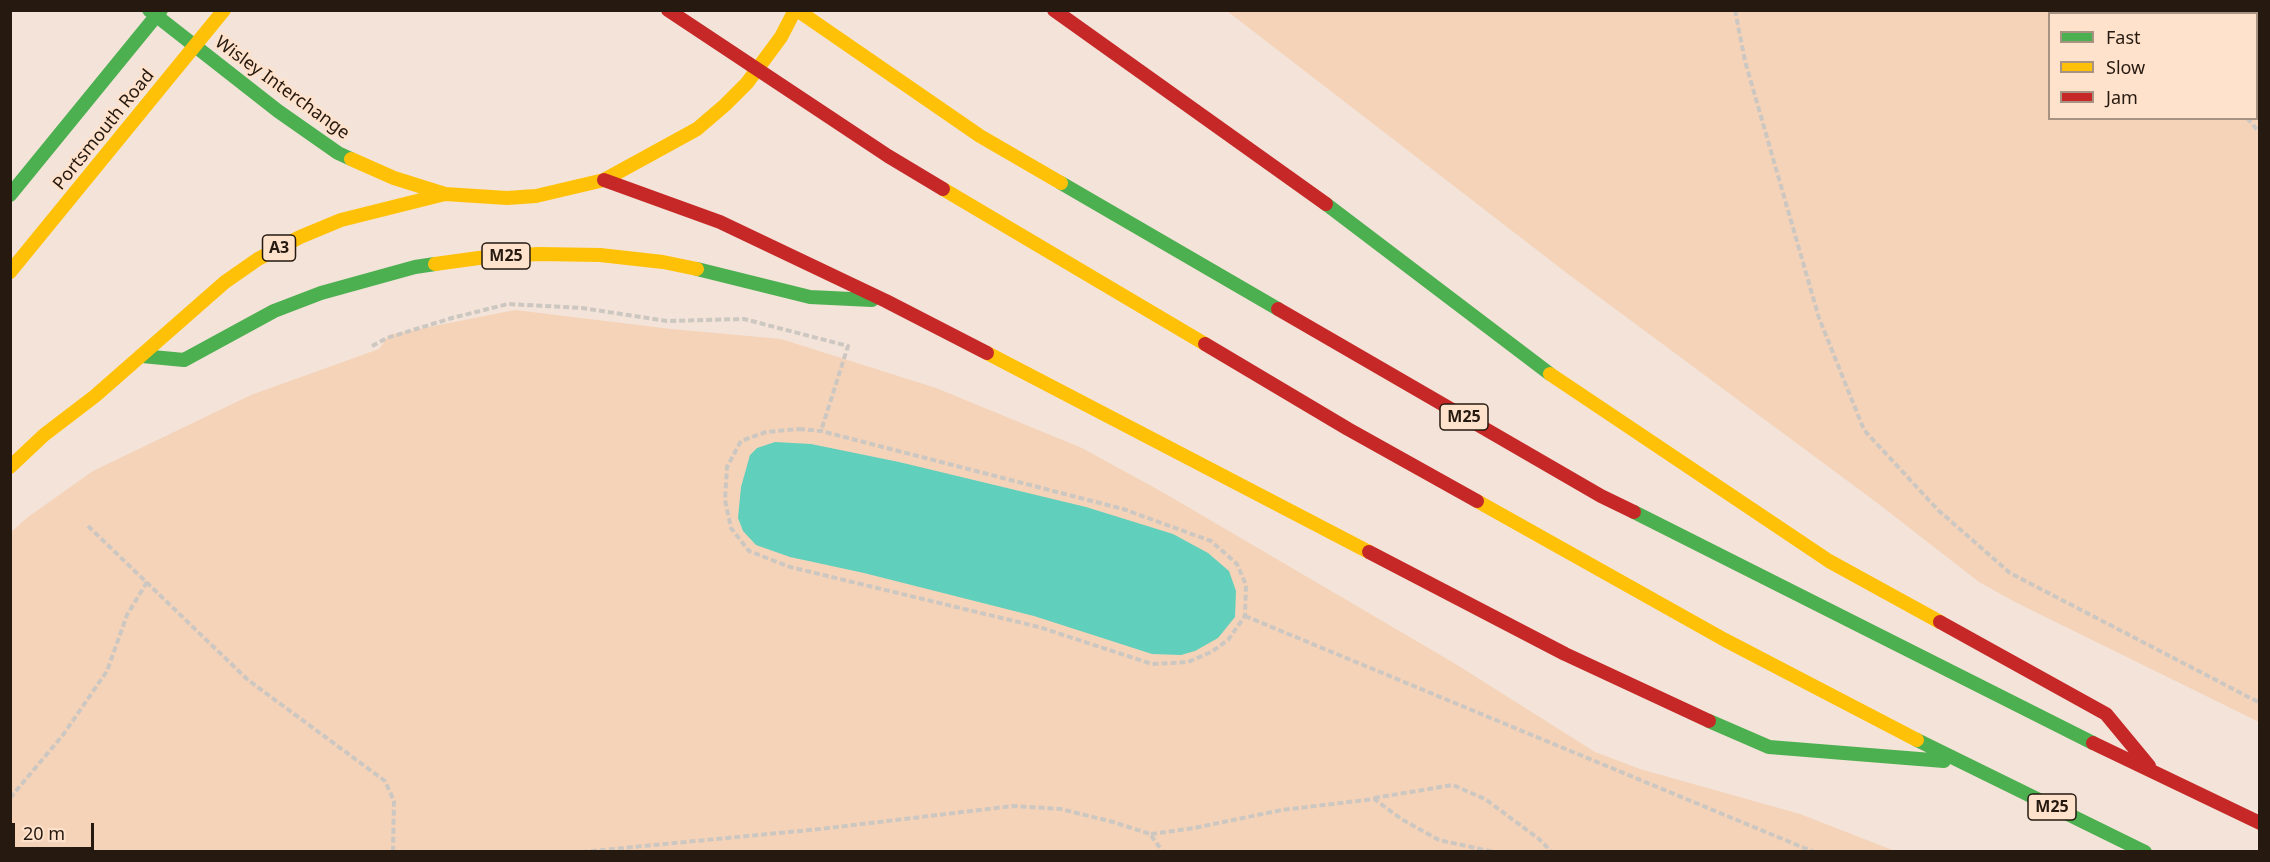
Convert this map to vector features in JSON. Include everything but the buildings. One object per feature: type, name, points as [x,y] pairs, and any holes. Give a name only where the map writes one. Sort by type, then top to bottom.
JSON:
[{"type":"highway","name":"Wisley Interchange","points":[[149,10],[278,111],[338,153],[394,178],[445,194],[507,198],[536,196],[604,180],[697,129],[747,82],[781,37],[796,10]]},
{"type":"highway","name":"Portsmouth Road","points":[[10,195],[161,10]]},
{"type":"highway","name":"Portsmouth Road","points":[[10,272],[224,10]]},
{"type":"highway","name":"M25","points":[[668,10],[888,156],[1348,429],[1725,640],[1958,762],[2145,852]]},
{"type":"highway","name":"M25","points":[[796,10],[980,136],[1601,496],[2158,776],[2259,823]]},
{"type":"highway","name":"M25","points":[[1054,10],[1342,216],[1574,390],[1829,561],[2106,714],[2158,776]]},
{"type":"highway","name":"M25","points":[[604,180],[720,222],[886,301],[1565,654],[1664,702],[1768,747],[1958,762]]},
{"type":"highway","name":"A3","points":[[10,467],[44,435],[95,396],[225,282],[268,253],[341,220],[445,194]]},
{"type":"highway","name":"M25","points":[[142,356],[184,360],[274,311],[321,293],[415,267],[486,257],[539,254],[590,255],[663,262],[738,278],[810,297],[886,301]]},
{"type":"path","points":[[1735,10],[1745,61],[1819,318],[1864,430],[1938,510],[2010,573],[2259,703]]},
{"type":"path","points":[[2249,120],[2259,133]]},
{"type":"path","points":[[372,346],[387,338],[508,304],[582,308],[667,321],[744,319],[848,346],[821,432]]},
{"type":"path","points":[[799,429],[821,432],[1123,509],[1211,542],[1237,564],[1245,585],[1245,616],[1228,640],[1211,652],[1188,662],[1152,664],[1039,627],[790,567],[749,551],[731,528],[725,501],[727,467],[741,441],[766,432],[799,429]]},
{"type":"path","points":[[88,526],[248,680],[385,781],[394,801],[394,851]]},
{"type":"path","points":[[10,798],[63,735],[107,671],[127,615],[147,582]]},
{"type":"path","points":[[1245,616],[1814,852]]},
{"type":"path","points":[[582,852],[820,829],[1013,806],[1061,809],[1150,834],[1194,828],[1282,810],[1374,799],[1452,785],[1485,799],[1539,838],[1552,852]]},
{"type":"path","points":[[1374,799],[1402,820],[1439,840],[1494,852]]},
{"type":"path","points":[[1150,834],[1163,852]]},
{"type":"shaded area","points":[[1227,11],[2259,11],[2259,722],[1979,582],[1876,502],[1568,274]]},
{"type":"shaded area","points":[[515,310],[671,329],[781,339],[936,388],[1082,448],[1164,493],[1454,663],[1595,752],[1640,769],[1800,814],[1895,851],[11,851],[10,533],[28,517],[93,471],[251,395],[379,349],[389,335]]},
{"type":"water","points":[[775,442],[811,444],[899,462],[1086,507],[1173,534],[1208,553],[1229,571],[1236,591],[1235,617],[1218,638],[1195,651],[1181,655],[1152,654],[1034,616],[864,573],[790,557],[756,545],[743,531],[738,518],[741,487],[750,455],[757,448]]},
{"type":"traffic: fast","points":[[149,10],[278,111],[338,153],[351,159]]},
{"type":"traffic: fast","points":[[10,195],[161,10]]},
{"type":"traffic: fast","points":[[1061,183],[1278,309]]},
{"type":"traffic: fast","points":[[1326,204],[1550,374]]},
{"type":"traffic: fast","points":[[142,356],[184,360],[274,311],[321,293],[415,267],[435,264]]},
{"type":"traffic: fast","points":[[697,269],[810,297],[872,300]]},
{"type":"traffic: fast","points":[[1634,512],[2093,743]]},
{"type":"traffic: fast","points":[[1709,721],[1769,747],[1944,761]]},
{"type":"traffic: fast","points":[[1917,740],[2145,852]]},
{"type":"traffic: slow","points":[[10,272],[224,10]]},
{"type":"traffic: slow","points":[[351,159],[394,178],[445,194],[507,198],[536,196],[604,180],[697,129],[725,105],[747,83],[781,37],[795,10]]},
{"type":"traffic: slow","points":[[797,10],[980,136],[1061,183]]},
{"type":"traffic: slow","points":[[943,189],[1205,344]]},
{"type":"traffic: slow","points":[[10,467],[44,435],[95,396],[225,282],[258,259],[300,237],[341,220],[445,194]]},
{"type":"traffic: slow","points":[[435,264],[486,257],[539,254],[600,255],[663,262],[697,269]]},
{"type":"traffic: slow","points":[[987,353],[1369,552]]},
{"type":"traffic: slow","points":[[1550,374],[1829,561],[1940,622]]},
{"type":"traffic: slow","points":[[1477,501],[1725,640],[1917,740]]},
{"type":"traffic: jam","points":[[668,10],[888,156],[943,189]]},
{"type":"traffic: jam","points":[[1054,10],[1326,204]]},
{"type":"traffic: jam","points":[[604,180],[720,222],[886,301],[987,353]]},
{"type":"traffic: jam","points":[[1278,309],[1601,496],[1634,512]]},
{"type":"traffic: jam","points":[[1205,344],[1348,429],[1477,501]]},
{"type":"traffic: jam","points":[[1369,552],[1565,654],[1709,721]]},
{"type":"traffic: jam","points":[[1940,622],[2106,714],[2149,766]]},
{"type":"traffic: jam","points":[[2093,743],[2260,823]]}]
